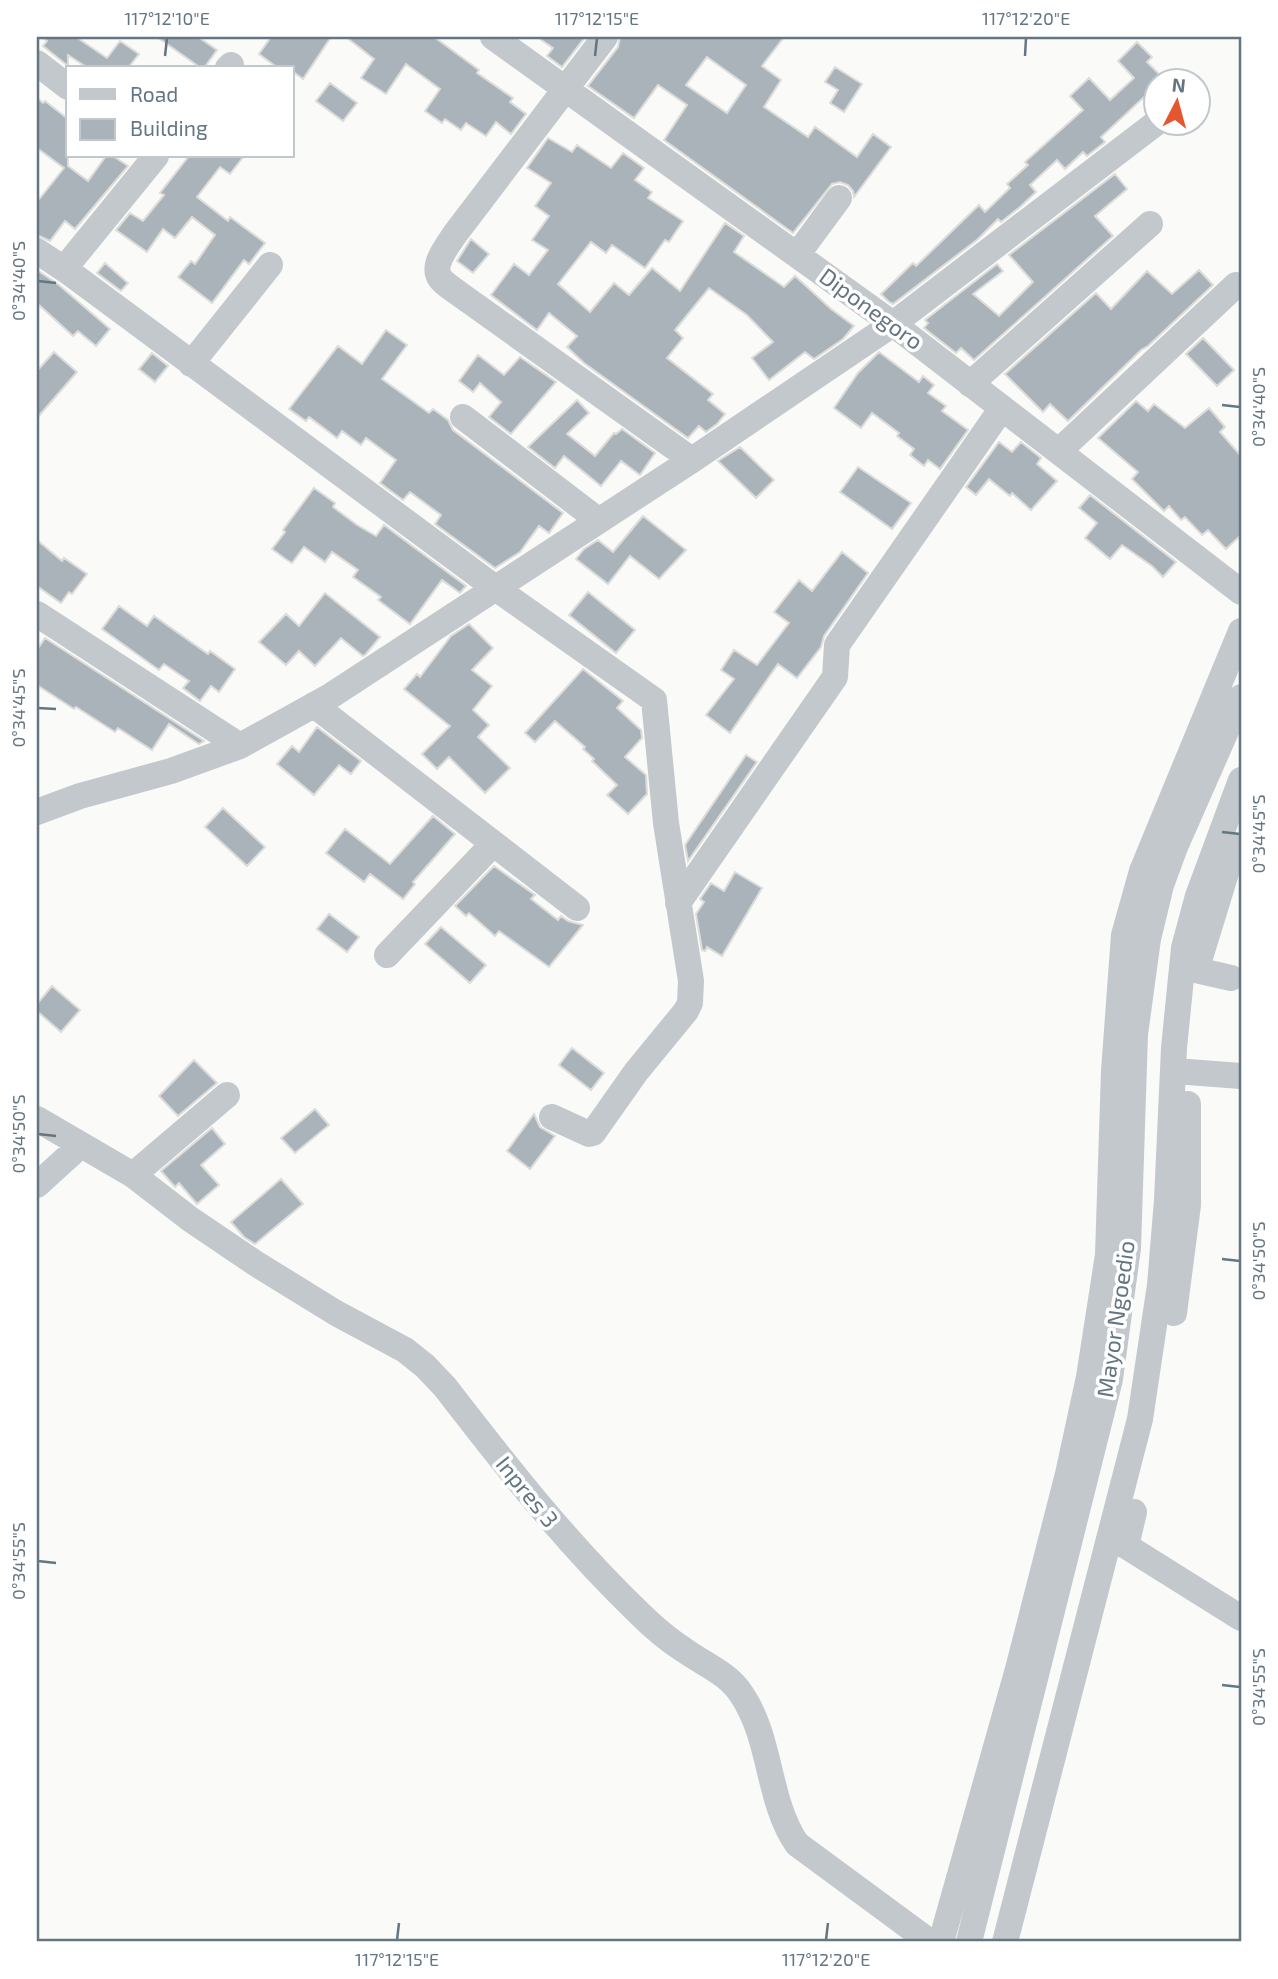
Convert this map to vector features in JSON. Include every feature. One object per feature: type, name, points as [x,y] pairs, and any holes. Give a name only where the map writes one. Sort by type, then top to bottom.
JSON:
[{"type":"street","name":"Diponegoro","points":[[493,37],[894,324],[1241,592]]},
{"type":"street","points":[[606,37],[455,234],[440,259],[438,274],[458,293],[692,460]]},
{"type":"street","points":[[37,63],[66,85]]},
{"type":"street","points":[[37,812],[80,796],[171,771],[240,746],[314,705],[692,460],[894,324],[1142,134]]},
{"type":"street","points":[[64,269],[154,158]]},
{"type":"street","points":[[797,255],[839,198]]},
{"type":"street","points":[[970,384],[1150,224]]},
{"type":"street","points":[[37,251],[494,587],[654,700],[666,823],[691,981],[690,1003],[593,1133],[589,1135],[552,1117]]},
{"type":"street","points":[[191,364],[270,265]]},
{"type":"street","points":[[1059,452],[1236,285]]},
{"type":"street","points":[[678,903],[835,677],[838,645],[1002,408]]},
{"type":"street","points":[[463,417],[598,520]]},
{"type":"street","points":[[37,614],[240,746]]},
{"type":"street","points":[[941,1942],[1018,1669],[1068,1474],[1089,1377],[1108,1255],[1114,1070],[1124,935],[1142,871],[1241,631]]},
{"type":"street","name":"Mayor Ngoedio","points":[[969,1942],[1110,1379],[1128,1248],[1132,1195],[1135,1034],[1148,939],[1161,885],[1175,847],[1241,697]]},
{"type":"street","points":[[314,705],[577,908]]},
{"type":"street","name":"Mayor Ngoedio","points":[[1005,1942],[1140,1419],[1160,1285],[1174,1048],[1208,969],[1198,895],[1241,780]]},
{"type":"street","points":[[1020,1942],[1075,1728],[1142,1556],[1188,1205],[1192,1072],[1208,969],[1241,826]]},
{"type":"street","points":[[387,955],[493,844]]},
{"type":"street","points":[[1148,939],[1208,969]]},
{"type":"street","points":[[1192,1072],[1236,1076]]},
{"type":"street","points":[[133,1175],[227,1095]]},
{"type":"street","name":"Inpres 3","points":[[37,1119],[133,1175],[190,1219],[255,1263],[336,1313],[405,1350],[425,1366],[445,1387],[556,1528],[608,1585],[657,1631],[716,1669],[737,1688],[751,1710],[786,1826],[797,1844],[930,1942]]},
{"type":"street","points":[[37,1185],[81,1145]]},
{"type":"street","points":[[1142,1556],[1241,1618]]},
{"type":"building","points":[[41,37],[76,37],[107,58],[120,41],[139,54],[130,66],[85,66],[68,55],[68,66],[43,46],[47,41]]},
{"type":"building","points":[[157,37],[198,37],[217,50],[205,66],[198,66]]},
{"type":"building","points":[[271,37],[331,37],[303,79],[294,72],[294,66],[275,66],[259,54]]},
{"type":"building","points":[[346,37],[434,37],[479,70],[477,73],[513,98],[510,102],[526,114],[511,134],[496,122],[486,136],[466,123],[461,130],[445,119],[442,123],[425,111],[440,89],[406,64],[386,94],[361,78],[374,59]]},
{"type":"building","points":[[537,37],[585,37],[562,67],[547,56],[553,48]]},
{"type":"building","points":[[620,37],[784,37],[762,66],[781,80],[764,107],[808,137],[815,127],[857,157],[873,134],[891,147],[854,197],[848,185],[840,182],[832,184],[793,233],[664,140],[687,105],[658,85],[634,118],[588,86],[618,47]],"holes":[[[707,57],[746,85],[727,113],[686,85]]]},
{"type":"building","points":[[1137,42],[1152,57],[1147,62],[1151,66],[1142,66],[1142,99],[1101,137],[1105,142],[1087,156],[1083,152],[1065,169],[1057,160],[1030,185],[1036,192],[1020,207],[1001,222],[998,219],[978,239],[893,304],[889,302],[881,294],[913,263],[916,266],[979,205],[985,212],[1010,188],[1007,184],[1028,165],[1025,162],[1083,110],[1070,96],[1089,78],[1110,100],[1134,78],[1118,61]]},
{"type":"building","points":[[835,67],[862,84],[844,112],[830,103],[838,90],[825,82]]},
{"type":"building","points":[[330,83],[357,103],[343,121],[316,101]]},
{"type":"building","points":[[37,98],[66,117],[68,166],[88,181],[105,158],[116,158],[128,166],[75,229],[65,221],[50,241],[37,235],[37,202],[64,168],[37,148]]},
{"type":"building","points":[[548,138],[572,152],[577,145],[611,168],[623,153],[644,168],[635,180],[652,192],[648,198],[683,221],[669,242],[665,240],[645,268],[612,245],[606,253],[591,242],[558,284],[590,312],[614,283],[629,295],[652,268],[680,291],[725,223],[744,236],[734,252],[784,287],[795,276],[854,326],[843,339],[814,359],[805,352],[769,380],[752,358],[773,342],[747,315],[709,288],[675,330],[683,338],[667,358],[713,394],[708,400],[725,414],[706,432],[699,426],[688,438],[584,363],[567,347],[577,336],[549,313],[537,330],[491,295],[514,264],[529,275],[548,250],[532,240],[549,216],[535,206],[551,183],[527,168]]},
{"type":"building","points":[[187,158],[242,158],[230,174],[220,167],[197,197],[228,221],[230,217],[265,243],[249,264],[244,260],[212,303],[178,277],[191,261],[195,264],[215,235],[192,217],[175,238],[163,229],[147,252],[116,230],[130,213],[143,221],[164,195],[160,193]]},
{"type":"building","points":[[1115,174],[1127,189],[1095,216],[1113,236],[974,360],[961,348],[956,353],[924,328],[928,323],[925,320],[997,264],[1003,271],[973,294],[999,316],[1033,282],[1009,255]]},
{"type":"building","points":[[471,239],[489,254],[473,273],[457,261]]},
{"type":"building","points":[[105,263],[128,283],[121,291],[97,273]]},
{"type":"building","points":[[37,270],[59,285],[110,329],[96,346],[78,331],[73,336],[37,303]]},
{"type":"building","points":[[1199,270],[1213,285],[1068,421],[1050,404],[1043,412],[1005,374],[1096,293],[1111,309],[1147,271],[1172,294]]},
{"type":"building","points":[[386,330],[407,345],[382,379],[429,413],[433,409],[448,420],[453,430],[563,513],[549,533],[539,526],[520,552],[495,568],[435,524],[441,515],[410,492],[403,500],[380,483],[396,460],[366,438],[361,445],[342,431],[337,438],[309,417],[306,421],[289,409],[338,346],[362,364]]},
{"type":"building","points":[[1203,338],[1234,370],[1217,386],[1186,354]]},
{"type":"building","points":[[54,352],[77,372],[37,418],[37,371]]},
{"type":"building","points":[[879,352],[919,382],[923,376],[934,385],[928,393],[946,406],[942,411],[968,430],[940,469],[928,460],[924,466],[910,455],[914,449],[897,436],[899,433],[872,413],[861,428],[834,408],[858,373]]},
{"type":"building","points":[[152,353],[168,366],[155,382],[139,369]]},
{"type":"building","points":[[478,355],[504,375],[520,357],[556,382],[511,434],[489,417],[501,402],[480,383],[473,392],[459,381]]},
{"type":"building","points":[[577,400],[589,413],[567,434],[595,456],[614,433],[622,429],[655,453],[640,475],[621,461],[601,486],[564,456],[555,468],[528,447]]},
{"type":"building","points":[[1136,401],[1148,411],[1154,404],[1185,428],[1209,408],[1225,427],[1220,432],[1241,456],[1241,535],[1226,549],[1208,530],[1202,535],[1185,517],[1181,520],[1169,506],[1164,511],[1132,479],[1138,472],[1098,438]]},
{"type":"building","points":[[999,442],[1012,452],[1021,442],[1041,458],[1037,464],[1057,481],[1031,510],[1012,493],[1010,496],[989,479],[976,495],[966,487]]},
{"type":"building","points":[[740,447],[774,480],[756,498],[718,461]]},
{"type":"building","points":[[858,467],[911,503],[892,529],[840,492]]},
{"type":"building","points":[[314,488],[335,503],[333,507],[357,525],[376,536],[384,525],[466,586],[460,593],[442,580],[410,624],[378,600],[381,597],[353,577],[358,570],[332,552],[325,562],[304,547],[292,563],[287,560],[272,549]]},
{"type":"building","points":[[1090,495],[1176,562],[1163,577],[1122,545],[1110,559],[1085,538],[1097,523],[1079,508]]},
{"type":"building","points":[[643,516],[686,550],[659,579],[630,556],[608,584],[576,559],[584,549],[598,540],[613,552]]},
{"type":"building","points":[[37,540],[62,561],[64,558],[87,574],[72,594],[69,592],[61,603],[37,586]]},
{"type":"building","points":[[842,552],[868,573],[824,636],[821,647],[797,678],[778,664],[730,733],[706,715],[734,679],[721,670],[734,650],[757,665],[789,623],[774,612],[799,580],[812,591]]},
{"type":"building","points":[[588,592],[635,630],[616,653],[569,615]]},
{"type":"building","points":[[325,593],[380,637],[366,654],[363,656],[341,638],[315,666],[299,651],[286,665],[259,642],[286,614],[299,626]]},
{"type":"building","points":[[119,606],[147,626],[154,616],[208,654],[210,651],[235,669],[219,692],[211,686],[200,701],[183,688],[189,681],[164,664],[159,670],[102,629]]},
{"type":"building","points":[[469,624],[493,648],[472,670],[492,686],[473,710],[489,725],[478,737],[510,768],[485,793],[449,757],[437,769],[422,754],[450,726],[404,689],[417,674],[420,677],[451,636]]},
{"type":"building","points":[[45,638],[204,741],[199,744],[169,724],[152,750],[118,728],[115,732],[76,707],[74,709],[37,685],[37,650]]},
{"type":"building","points":[[583,669],[623,701],[617,708],[641,730],[642,738],[625,757],[646,775],[647,794],[628,814],[607,795],[617,785],[592,761],[594,759],[583,749],[585,747],[555,721],[535,742],[525,733]]},
{"type":"building","points":[[317,727],[361,761],[351,774],[339,765],[314,795],[277,764],[292,746],[299,752]]},
{"type":"building","points":[[746,755],[757,762],[688,861],[685,845]]},
{"type":"building","points":[[223,808],[265,847],[247,866],[205,827]]},
{"type":"building","points":[[433,816],[455,834],[413,882],[415,884],[403,899],[370,874],[364,882],[326,853],[345,829],[390,864]]},
{"type":"building","points":[[494,866],[535,895],[531,899],[558,920],[561,916],[583,925],[549,967],[499,931],[495,936],[469,913],[466,916],[455,906]]},
{"type":"building","points":[[735,872],[762,888],[722,956],[707,947],[705,951],[702,950],[696,914],[704,902],[700,899],[711,883],[724,891]]},
{"type":"building","points":[[329,914],[359,937],[347,952],[317,929]]},
{"type":"building","points":[[441,927],[486,965],[470,983],[425,944]]},
{"type":"building","points":[[52,986],[80,1010],[61,1032],[37,1011],[37,1004]]},
{"type":"building","points":[[572,1048],[604,1073],[591,1090],[559,1065]]},
{"type":"building","points":[[194,1060],[217,1083],[178,1116],[159,1096]]},
{"type":"building","points":[[315,1109],[329,1125],[295,1153],[281,1138]]},
{"type":"building","points":[[534,1114],[540,1127],[555,1136],[530,1169],[507,1151]]},
{"type":"building","points":[[212,1128],[225,1144],[201,1165],[219,1185],[197,1204],[179,1183],[175,1187],[161,1171]]},
{"type":"building","points":[[281,1179],[303,1204],[255,1244],[244,1237],[231,1222]]}]
